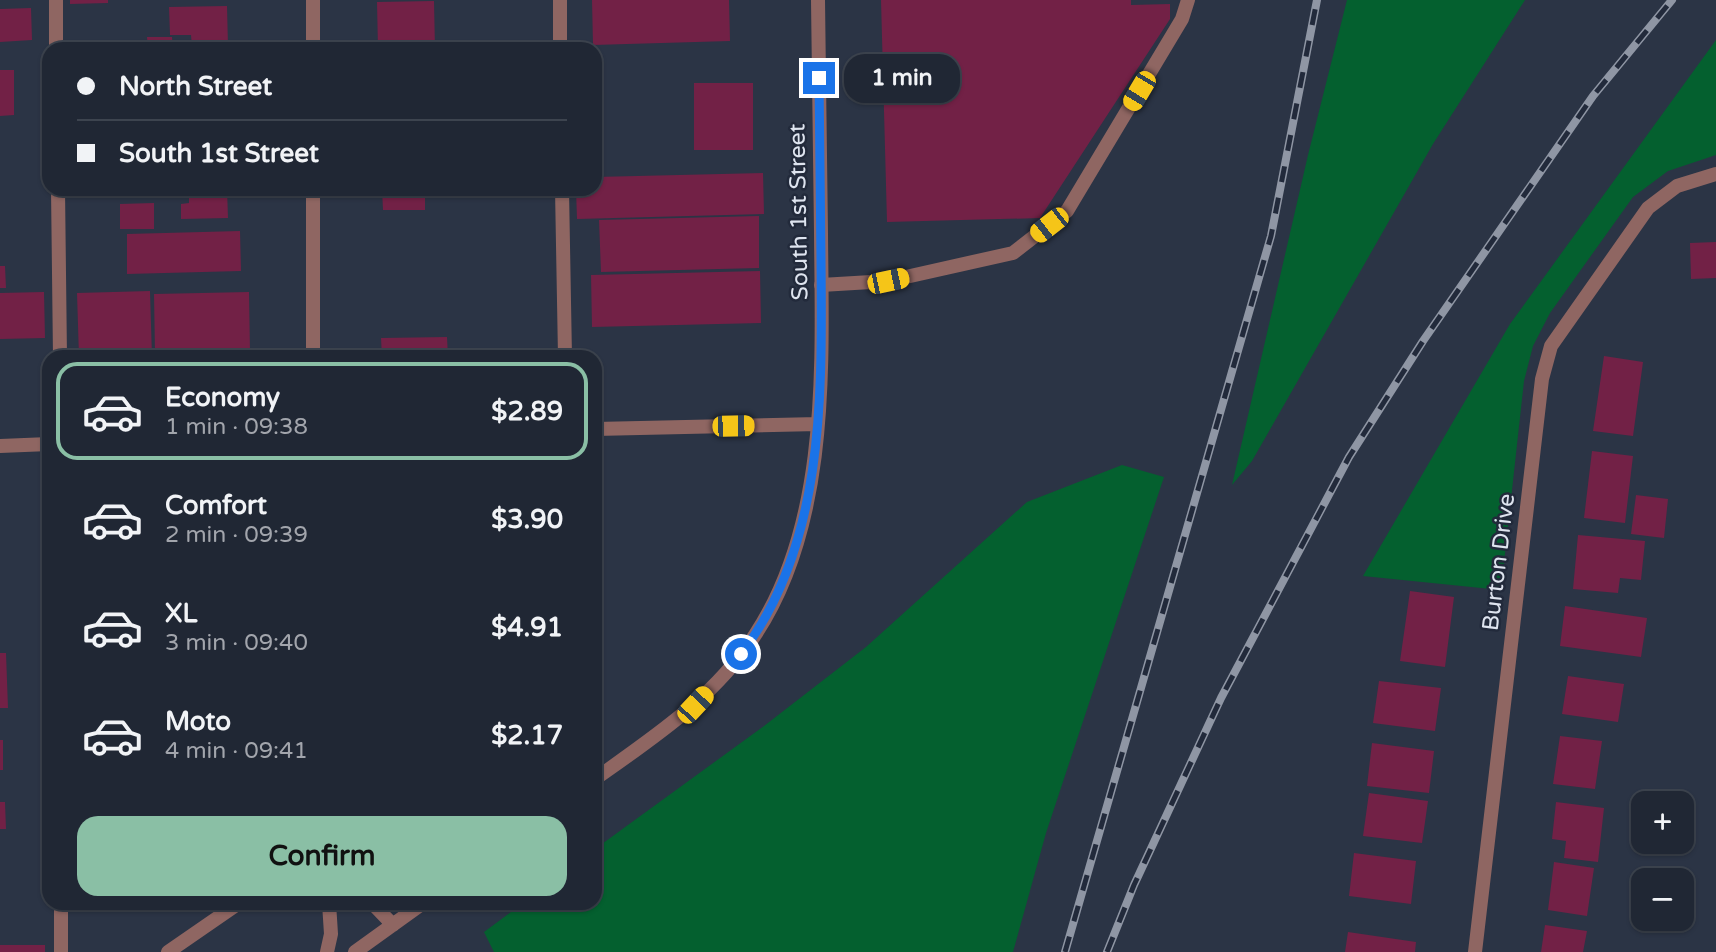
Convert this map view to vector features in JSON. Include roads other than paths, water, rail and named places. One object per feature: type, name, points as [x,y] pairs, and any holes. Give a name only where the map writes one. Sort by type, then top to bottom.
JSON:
[{"type":"street","points":[[56,0],[56,42]]},
{"type":"street","points":[[313,0],[313,42]]},
{"type":"street","points":[[559,0],[560,42]]},
{"type":"street","name":"South 1st Street","points":[[602,774],[695,705],[727,671],[770,611],[790,562],[809,486],[818,424],[822,361],[818,0]]},
{"type":"street","points":[[821,285],[888,281],[1013,253],[1068,211],[1182,19],[1188,0]]},
{"type":"street","name":"Burton Drive","points":[[1475,952],[1542,379],[1551,346],[1648,208],[1677,186],[1716,174]]},
{"type":"street","points":[[58,196],[60,350]]},
{"type":"street","points":[[313,196],[313,350]]},
{"type":"street","points":[[562,196],[565,350]]},
{"type":"street","points":[[602,429],[818,424]]},
{"type":"street","points":[[0,446],[42,444]]},
{"type":"street","points":[[61,910],[61,952]]},
{"type":"street","points":[[168,952],[229,910]]},
{"type":"street","points":[[327,952],[331,934],[329,910]]},
{"type":"street","points":[[379,910],[393,925]]},
{"type":"street","points":[[355,952],[414,910]]},
{"type":"railway","points":[[1065,952],[1271,236],[1317,0]]},
{"type":"railway","points":[[1107,952],[1134,885],[1221,698],[1349,457],[1423,341],[1593,96],[1672,0]]}]
